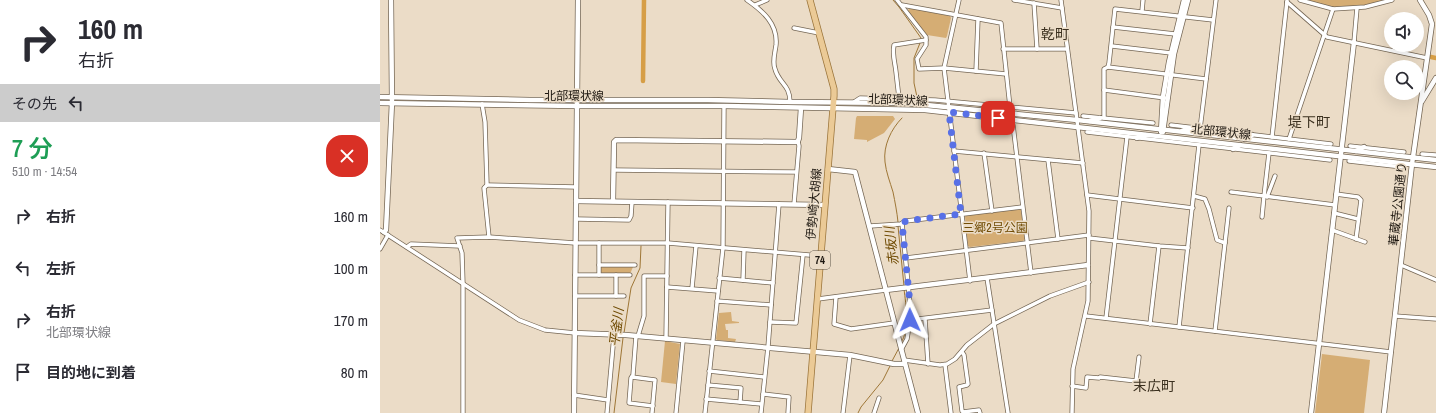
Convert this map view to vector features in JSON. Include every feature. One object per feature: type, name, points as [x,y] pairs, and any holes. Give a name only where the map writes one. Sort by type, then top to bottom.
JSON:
[{"type":"main road","name":"伊勢崎大胡線","points":[[808,413],[834,89],[810,0]]},
{"type":"street","points":[[380,248],[384,232],[386,230],[392,102],[391,0]]},
{"type":"street","points":[[574,413],[578,0]]},
{"type":"street","points":[[748,0],[755,5],[774,27],[776,43],[774,69],[789,91],[790,102]]},
{"type":"street","points":[[755,5],[767,0]]},
{"type":"street","points":[[897,0],[924,35],[926,40],[926,45],[917,59],[919,69],[944,68],[1006,74]]},
{"type":"street","points":[[959,0],[944,68],[970,281]]},
{"type":"street","points":[[1014,0],[1062,8]]},
{"type":"street","points":[[1061,0],[1089,210],[1088,301],[1086,316],[1073,368],[1072,413]]},
{"type":"street","points":[[1142,11],[1143,0]]},
{"type":"street","points":[[1168,74],[1182,16],[1184,0]]},
{"type":"street","points":[[1162,136],[1171,53],[1175,34],[1188,0]]},
{"type":"street","points":[[1200,129],[1216,0]]},
{"type":"street","points":[[1300,0],[1333,9],[1367,7],[1392,0]]},
{"type":"street","name":"華蔵寺公園通り","points":[[1384,413],[1412,164],[1432,24],[1420,0]]},
{"type":"street","points":[[1287,1],[1325,36],[1350,43],[1354,42],[1427,58]]},
{"type":"street","points":[[1272,137],[1287,1]]},
{"type":"street","points":[[1034,3],[1037,49]]},
{"type":"street","points":[[902,5],[955,16],[1001,23],[1010,107]]},
{"type":"street","points":[[1102,118],[1104,69],[1108,67],[1112,46],[1115,9],[1117,8],[1213,20]]},
{"type":"street","points":[[1311,413],[1357,8]]},
{"type":"street","points":[[1288,139],[1325,36],[1333,9]]},
{"type":"street","points":[[976,71],[978,19]]},
{"type":"street","points":[[1113,27],[1175,34]]},
{"type":"street","points":[[794,28],[819,33]]},
{"type":"street","points":[[899,98],[896,69],[893,61],[894,46],[926,40]]},
{"type":"street","points":[[1112,46],[1171,53]]},
{"type":"street","points":[[1003,49],[1067,49]]},
{"type":"street","points":[[1108,67],[1206,78]]},
{"type":"street","points":[[1420,104],[1436,78]]},
{"type":"street","points":[[1104,90],[1165,98]]},
{"type":"street","name":"北部環状線","points":[[380,97],[577,106],[724,106],[801,108],[854,102],[948,104],[1145,128],[1433,160]]},
{"type":"street","points":[[854,102],[860,98],[899,98],[948,104],[1010,107],[1076,113]]},
{"type":"street","name":"北部環状線","points":[[380,102],[708,100],[790,102],[907,109],[949,112],[1256,146],[1340,157],[1436,166]]},
{"type":"street","points":[[482,101],[485,122],[487,185],[484,188],[489,237]]},
{"type":"street","points":[[705,413],[723,248],[724,106]]},
{"type":"street","points":[[794,204],[801,108]]},
{"type":"street","points":[[1083,116],[1154,123]]},
{"type":"street","points":[[1089,121],[1102,118]]},
{"type":"street","points":[[1137,122],[1145,128]]},
{"type":"street","points":[[1013,126],[1031,272]]},
{"type":"street","points":[[1171,126],[1331,144]]},
{"type":"street","points":[[1181,132],[1191,128]]},
{"type":"street","points":[[1114,131],[1121,136]]},
{"type":"street","points":[[1087,132],[1330,160]]},
{"type":"street","points":[[1226,132],[1232,138]]},
{"type":"street","points":[[1137,138],[1146,134]]},
{"type":"street","points":[[1245,139],[1252,135]]},
{"type":"street","points":[[1106,318],[1127,137]]},
{"type":"street","points":[[1191,139],[1198,145]]},
{"type":"street","points":[[613,201],[614,142],[616,140],[798,141]]},
{"type":"street","points":[[1307,141],[1314,147]]},
{"type":"street","points":[[1179,327],[1194,196],[1198,145]]},
{"type":"street","points":[[1233,149],[1240,145]]},
{"type":"street","points":[[1256,146],[1267,152]]},
{"type":"street","points":[[1350,146],[1404,152]]},
{"type":"street","points":[[1356,151],[1364,147]]},
{"type":"street","points":[[1379,149],[1384,154]]},
{"type":"street","points":[[954,151],[1083,163]]},
{"type":"street","points":[[1262,217],[1265,197],[1267,152]]},
{"type":"street","points":[[984,153],[992,210]]},
{"type":"street","points":[[1317,158],[1323,154]]},
{"type":"street","points":[[1422,154],[1436,156],[1433,160]]},
{"type":"street","points":[[1367,159],[1372,164]]},
{"type":"street","points":[[1048,160],[1058,239]]},
{"type":"street","points":[[1349,161],[1402,167]]},
{"type":"street","points":[[1388,166],[1394,162]]},
{"type":"street","points":[[614,170],[796,172]]},
{"type":"street","points":[[828,170],[855,172],[918,413]]},
{"type":"street","points":[[1265,197],[1275,176]]},
{"type":"street","points":[[487,185],[576,187]]},
{"type":"street","points":[[1231,192],[1335,205]]},
{"type":"street","points":[[1336,194],[1358,197],[1361,200],[1356,239]]},
{"type":"street","points":[[1087,195],[1192,208]]},
{"type":"street","points":[[1194,196],[1205,199],[1217,240],[1225,243]]},
{"type":"street","points":[[576,201],[824,205]]},
{"type":"street","points":[[576,219],[629,220],[631,216],[632,202]]},
{"type":"street","points":[[666,339],[668,202]]},
{"type":"street","points":[[761,413],[768,348],[779,204]]},
{"type":"street","points":[[870,226],[1022,207]]},
{"type":"street","points":[[1215,331],[1229,208]]},
{"type":"street","points":[[1334,213],[1358,218]]},
{"type":"street","points":[[901,350],[907,339],[910,320],[902,223]]},
{"type":"street","points":[[1332,230],[1365,242]]},
{"type":"street","points":[[384,232],[518,320],[545,330],[626,335],[850,355],[894,364],[904,362],[945,364],[955,359],[967,345],[994,324],[1050,296],[1089,282]]},
{"type":"street","points":[[906,258],[1089,236],[1114,241],[1188,248]]},
{"type":"street","points":[[463,413],[462,253],[456,238],[489,237],[575,243],[668,243],[821,256]]},
{"type":"street","points":[[599,243],[599,275]]},
{"type":"street","points":[[407,247],[411,244],[460,246]]},
{"type":"street","points":[[692,288],[696,246]]},
{"type":"street","points":[[1150,324],[1159,246]]},
{"type":"street","points":[[743,280],[744,250]]},
{"type":"street","points":[[770,322],[796,323],[803,255]]},
{"type":"street","points":[[599,265],[635,265]]},
{"type":"street","points":[[1401,265],[1436,280]]},
{"type":"street","points":[[818,299],[1088,266]]},
{"type":"street","points":[[575,275],[630,275]]},
{"type":"street","points":[[616,275],[616,296]]},
{"type":"street","points":[[653,406],[629,403],[637,336],[644,316],[644,276],[667,276]]},
{"type":"street","points":[[719,278],[773,283]]},
{"type":"street","points":[[987,278],[1008,413]]},
{"type":"street","points":[[667,287],[718,291]]},
{"type":"street","points":[[575,296],[624,296]]},
{"type":"street","points":[[836,297],[834,324],[851,329],[894,323]]},
{"type":"street","points":[[717,301],[771,305]]},
{"type":"street","points":[[910,320],[992,310]]},
{"type":"street","points":[[1086,316],[1391,352]]},
{"type":"street","points":[[1395,316],[1436,319]]},
{"type":"street","points":[[925,319],[928,364]]},
{"type":"street","points":[[607,413],[616,335]]},
{"type":"street","points":[[676,413],[683,341]]},
{"type":"street","points":[[962,352],[964,355],[968,384],[959,388],[962,410],[963,412],[979,410],[980,413]]},
{"type":"street","points":[[843,413],[850,355]]},
{"type":"street","points":[[1072,386],[1086,388],[1088,377],[1136,381],[1139,356]]},
{"type":"street","points":[[945,364],[951,413]]},
{"type":"street","points":[[709,371],[764,377]]},
{"type":"street","points":[[632,377],[655,380],[652,413]]},
{"type":"street","points":[[708,385],[741,388],[740,402]]},
{"type":"street","points":[[763,394],[789,397],[788,413]]},
{"type":"street","points":[[574,395],[608,400]]},
{"type":"street","points":[[874,413],[879,398]]},
{"type":"street","points":[[706,399],[762,404]]},
{"type":"green space","points":[[1305,0],[1385,0],[1367,5],[1331,8]]},
{"type":"green space","points":[[909,8],[950,16],[951,18],[946,38],[927,35],[908,11]]},
{"type":"green space","points":[[857,116],[893,116],[895,119],[884,133],[867,142],[867,140],[854,139]]},
{"type":"green space","name":"三郷2号公園","points":[[1021,210],[1025,239],[1023,241],[968,246],[966,215]]},
{"type":"green space","points":[[601,267],[633,267],[630,274],[602,274]]},
{"type":"green space","points":[[731,312],[732,321],[739,323],[725,324],[726,330],[728,330],[728,338],[736,339],[735,342],[717,340],[719,313]]},
{"type":"green space","points":[[665,341],[680,344],[676,384],[661,382]]},
{"type":"green space","points":[[1322,354],[1370,360],[1364,413],[1315,413]]},
{"type":"waterway","points":[[643,81],[644,0]]},
{"type":"waterway","name":"赤坂川","points":[[893,0],[921,40]]},
{"type":"waterway","name":"赤坂川","points":[[917,97],[914,83],[914,58],[920,43]]},
{"type":"waterway","points":[[1431,57],[1436,58]]},
{"type":"waterway","name":"赤坂川","points":[[898,222],[893,192],[886,170],[885,150],[894,127],[902,118]]},
{"type":"waterway","name":"赤坂川","points":[[898,226],[904,286]]},
{"type":"waterway","name":"平釜川","points":[[624,333],[631,288],[640,268],[641,246]]},
{"type":"waterway","name":"赤坂川","points":[[901,343],[906,331],[904,289]]},
{"type":"waterway","name":"平釜川","points":[[614,413],[623,338]]},
{"type":"waterway","name":"赤坂川","points":[[892,361],[899,348]]},
{"type":"waterway","name":"赤坂川","points":[[858,413],[861,407],[883,380],[890,366]]},
{"type":"district","name":"乾町","points":[[1055,34]]},
{"type":"district","name":"堤下町","points":[[1309,122]]},
{"type":"district","name":"末広町","points":[[1154,386]]},
{"type":"route","points":[[910,320],[910,304],[902,223],[906,221],[961,214],[949,112],[998,118]]}]
